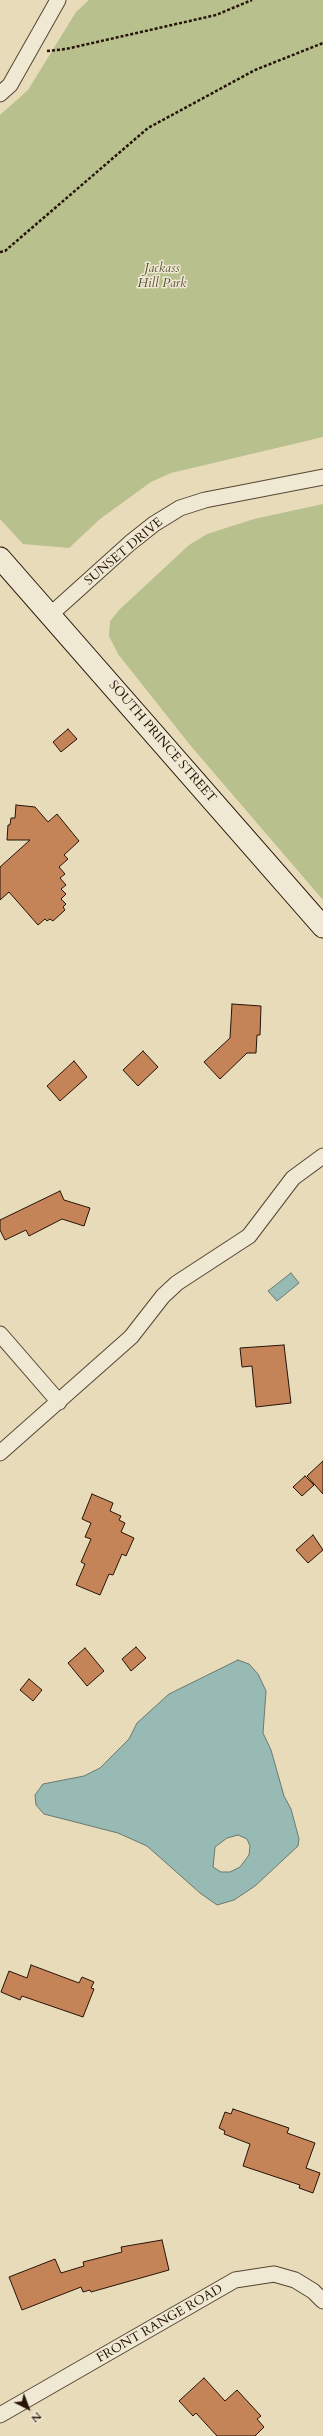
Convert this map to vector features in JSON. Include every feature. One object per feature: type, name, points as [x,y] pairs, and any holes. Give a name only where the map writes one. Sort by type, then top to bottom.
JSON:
[{"type":"street","points":[[0,94],[10,85],[58,0]]},
{"type":"street","name":"SUNSET DRIVE","points":[[50,615],[130,543],[154,524],[180,508],[205,500],[323,477]]},
{"type":"street","name":"SOUTH PRINCE STREET","points":[[0,558],[323,927]]},
{"type":"street","points":[[0,1453],[131,1337],[163,1296],[177,1283],[248,1236],[293,1178],[323,1156]]},
{"type":"street","points":[[0,1334],[59,1402]]},
{"type":"street","name":"FRONT RANGE ROAD","points":[[0,2415],[235,2280],[274,2274],[295,2280],[313,2291],[323,2301]]},
{"type":"path","points":[[28,53],[66,49],[216,15],[252,0]]},
{"type":"path","points":[[0,252],[5,251],[148,128],[255,70],[323,43]]},
{"type":"green space","name":"Jackass Hill Park","points":[[89,0],[323,0],[323,437],[171,473],[151,482],[100,519],[69,548],[23,544],[0,519],[0,115],[28,90],[76,12]]},
{"type":"green space","points":[[323,504],[323,900],[190,745],[118,654],[109,636],[110,621],[119,610],[189,545],[207,534],[254,519]]},
{"type":"water","points":[[291,1273],[299,1283],[277,1301],[268,1291]]},
{"type":"water","points":[[238,1660],[249,1664],[258,1674],[266,1691],[263,1733],[271,1750],[284,1796],[291,1809],[299,1839],[298,1846],[255,1886],[234,1900],[217,1905],[200,1893],[147,1846],[118,1833],[44,1814],[36,1805],[35,1795],[43,1784],[84,1776],[100,1768],[129,1739],[137,1723],[169,1694]],"holes":[[[238,1835],[247,1839],[250,1846],[249,1855],[240,1867],[230,1872],[221,1872],[213,1867],[215,1847],[227,1838]]]},
{"type":"building","points":[[68,729],[77,739],[61,752],[53,742]]},
{"type":"building","points":[[16,805],[35,807],[48,822],[57,814],[79,841],[64,855],[68,859],[59,867],[65,874],[60,878],[66,885],[61,889],[66,894],[61,899],[66,904],[63,907],[65,910],[53,921],[50,919],[47,921],[45,919],[38,925],[9,892],[0,900],[0,867],[30,840],[7,840],[8,825],[10,825],[11,818],[15,818]]},
{"type":"building","points":[[232,1004],[261,1006],[260,1035],[257,1035],[256,1053],[247,1053],[220,1079],[204,1062],[230,1038]]},
{"type":"building","points":[[143,1051],[158,1067],[138,1086],[123,1070]]},
{"type":"building","points":[[74,1061],[87,1077],[60,1101],[47,1086]]},
{"type":"building","points":[[60,1191],[64,1200],[90,1208],[84,1226],[62,1219],[29,1236],[26,1230],[5,1240],[0,1230],[0,1220]]},
{"type":"building","points":[[284,1345],[291,1403],[256,1407],[252,1366],[242,1367],[240,1348]]},
{"type":"building","points":[[323,1461],[323,1494],[307,1476]]},
{"type":"building","points":[[305,1476],[314,1485],[302,1496],[293,1487]]},
{"type":"building","points":[[92,1494],[113,1503],[110,1511],[121,1516],[119,1520],[125,1523],[121,1532],[134,1538],[126,1556],[122,1554],[113,1575],[109,1574],[100,1595],[76,1585],[85,1564],[81,1562],[91,1539],[85,1537],[91,1523],[82,1519]]},
{"type":"building","points":[[313,1535],[323,1550],[308,1563],[296,1550]]},
{"type":"building","points":[[136,1647],[146,1658],[131,1671],[122,1659]]},
{"type":"building","points":[[85,1648],[104,1671],[87,1686],[68,1663]]},
{"type":"building","points":[[29,1679],[42,1690],[33,1701],[20,1690]]},
{"type":"building","points":[[31,1965],[79,1983],[82,1977],[94,1982],[91,1988],[94,1989],[83,2017],[22,1996],[20,2000],[1,1992],[9,1971],[27,1978]]},
{"type":"building","points":[[233,2109],[289,2128],[287,2133],[315,2143],[306,2168],[320,2173],[313,2193],[299,2188],[300,2185],[243,2166],[250,2144],[224,2134],[225,2131],[219,2128],[225,2112],[231,2114]]},
{"type":"building","points":[[162,2240],[169,2270],[91,2292],[90,2290],[83,2292],[81,2287],[22,2310],[9,2277],[55,2259],[61,2273],[84,2266],[83,2262],[122,2252],[121,2247]]},
{"type":"building","points":[[204,2378],[225,2401],[237,2390],[261,2416],[257,2419],[264,2427],[255,2436],[217,2436],[196,2413],[193,2416],[179,2401]]}]
